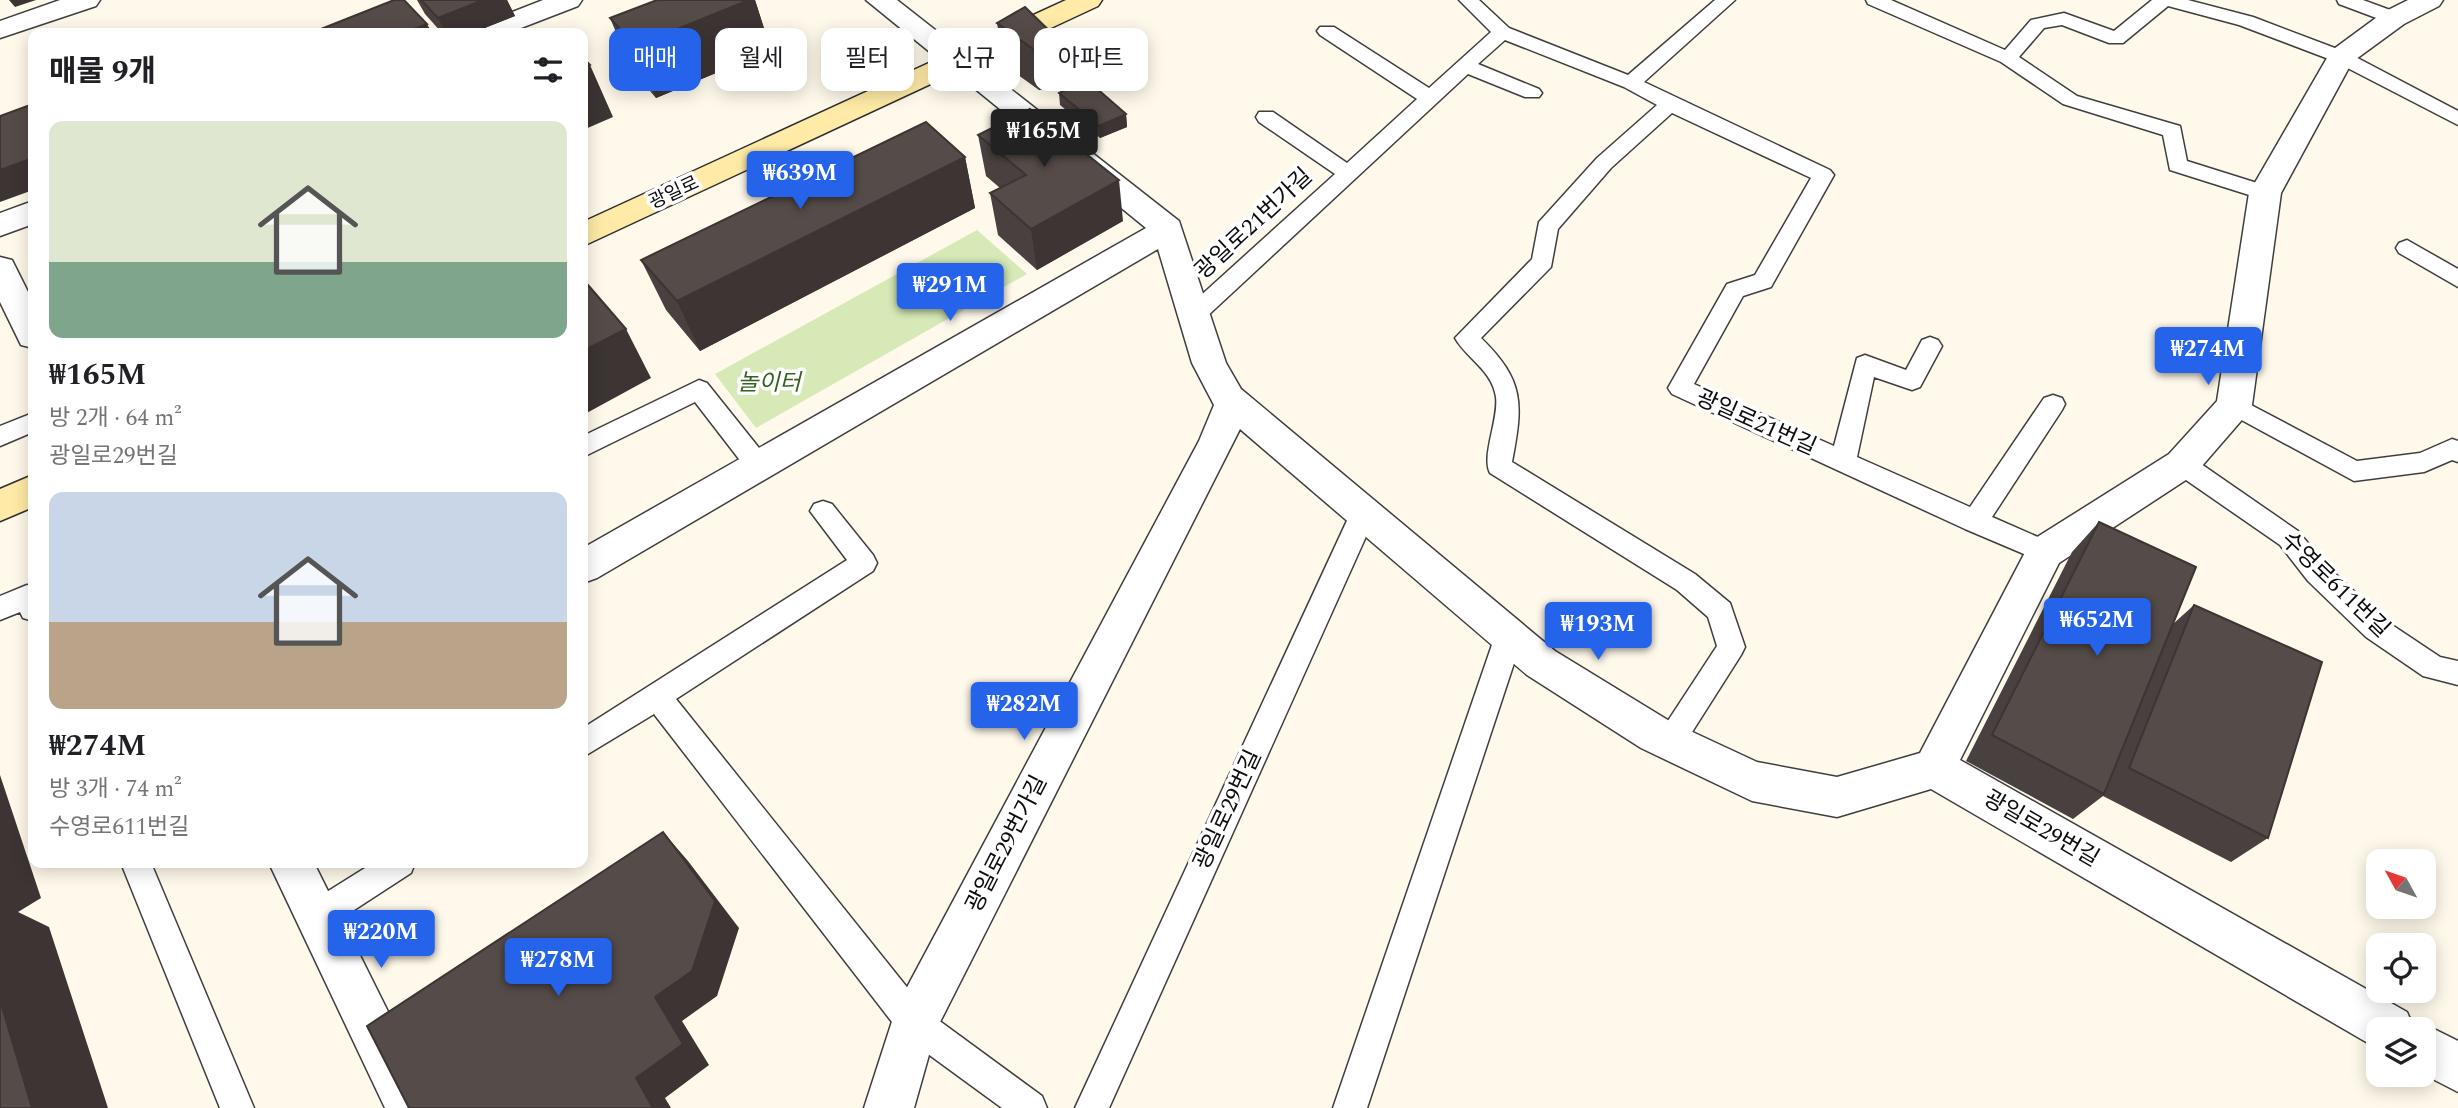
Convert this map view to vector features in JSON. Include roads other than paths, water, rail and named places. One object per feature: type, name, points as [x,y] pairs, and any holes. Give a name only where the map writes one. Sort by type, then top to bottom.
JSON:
[{"type":"street","points":[[0,30],[86,0]]},
{"type":"street","points":[[497,28],[568,0]]},
{"type":"street","points":[[880,0],[928,40]]},
{"type":"street","name":"광일로","points":[[1020,32],[1088,0]]},
{"type":"street","points":[[992,91],[1168,229],[1209,363],[1233,402],[1541,663],[1670,742],[1752,781],[1838,797],[1934,768],[2045,552],[2182,464],[2234,405],[2265,193],[2341,57],[2394,18],[2429,0]]},
{"type":"street","name":"광일로","points":[[588,233],[928,75]]},
{"type":"street","points":[[0,225],[28,214]]},
{"type":"street","points":[[588,563],[1168,229]]},
{"type":"street","points":[[4,285],[28,327]]},
{"type":"street","name":"광일로29번가길","points":[[889,1108],[914,1023],[1217,440],[1233,402]]},
{"type":"street","points":[[0,506],[28,492]]},
{"type":"street","name":"광일로29번길","points":[[1934,768],[2369,1017]]},
{"type":"street","points":[[293,868],[411,1108]]},
{"type":"street","points":[[2436,1055],[2458,1068]]},
{"type":"lane","name":"광일로21번길","points":[[1468,0],[1502,32],[1631,83],[1823,175],[1763,281],[1735,290],[1680,388],[2045,552]]},
{"type":"lane","points":[[1631,83],[1726,0]]},
{"type":"lane","points":[[1875,0],[2008,58],[2070,100],[2173,131],[2177,165],[2265,193]]},
{"type":"lane","points":[[2008,58],[2038,24],[2064,19],[2116,39],[2165,0],[2246,21],[2341,57],[2458,119]]},
{"type":"lane","points":[[2346,0],[2394,18]]},
{"type":"lane","points":[[1327,31],[1430,98]]},
{"type":"lane","name":"광일로21번가길","points":[[1195,314],[1502,32]]},
{"type":"lane","points":[[1465,66],[1532,93]]},
{"type":"lane","points":[[1670,742],[1731,647],[1720,611],[1686,582],[1499,466],[1511,398],[1494,364],[1467,338],[1542,262],[1547,227],[1604,163],[1671,104]]},
{"type":"lane","name":"광일로21번가길","points":[[1266,117],[1348,173]]},
{"type":"lane","points":[[2407,248],[2458,279]]},
{"type":"lane","name":"광일로21번길","points":[[1843,462],[1865,364],[1912,381],[1930,346]]},
{"type":"lane","points":[[588,444],[699,388],[758,465]]},
{"type":"lane","points":[[1974,522],[2053,404]]},
{"type":"lane","points":[[2234,405],[2354,471],[2424,462],[2452,449],[2458,452]]},
{"type":"lane","points":[[0,437],[28,424]]},
{"type":"lane","name":"수영로611번길","points":[[2182,464],[2289,538],[2317,573],[2376,629],[2433,667],[2458,673]]},
{"type":"lane","points":[[588,741],[864,563],[824,510]]},
{"type":"lane","name":"광일로29번길","points":[[1091,1108],[1364,512]]},
{"type":"lane","points":[[0,609],[27,596],[28,598]]},
{"type":"lane","points":[[1350,1108],[1509,636]]},
{"type":"lane","points":[[657,696],[914,1023],[1030,1108]]},
{"type":"lane","points":[[138,868],[237,1108]]},
{"type":"lane","points":[[317,916],[392,868]]},
{"type":"park label","name":"놀이터","points":[[769,383]]}]
